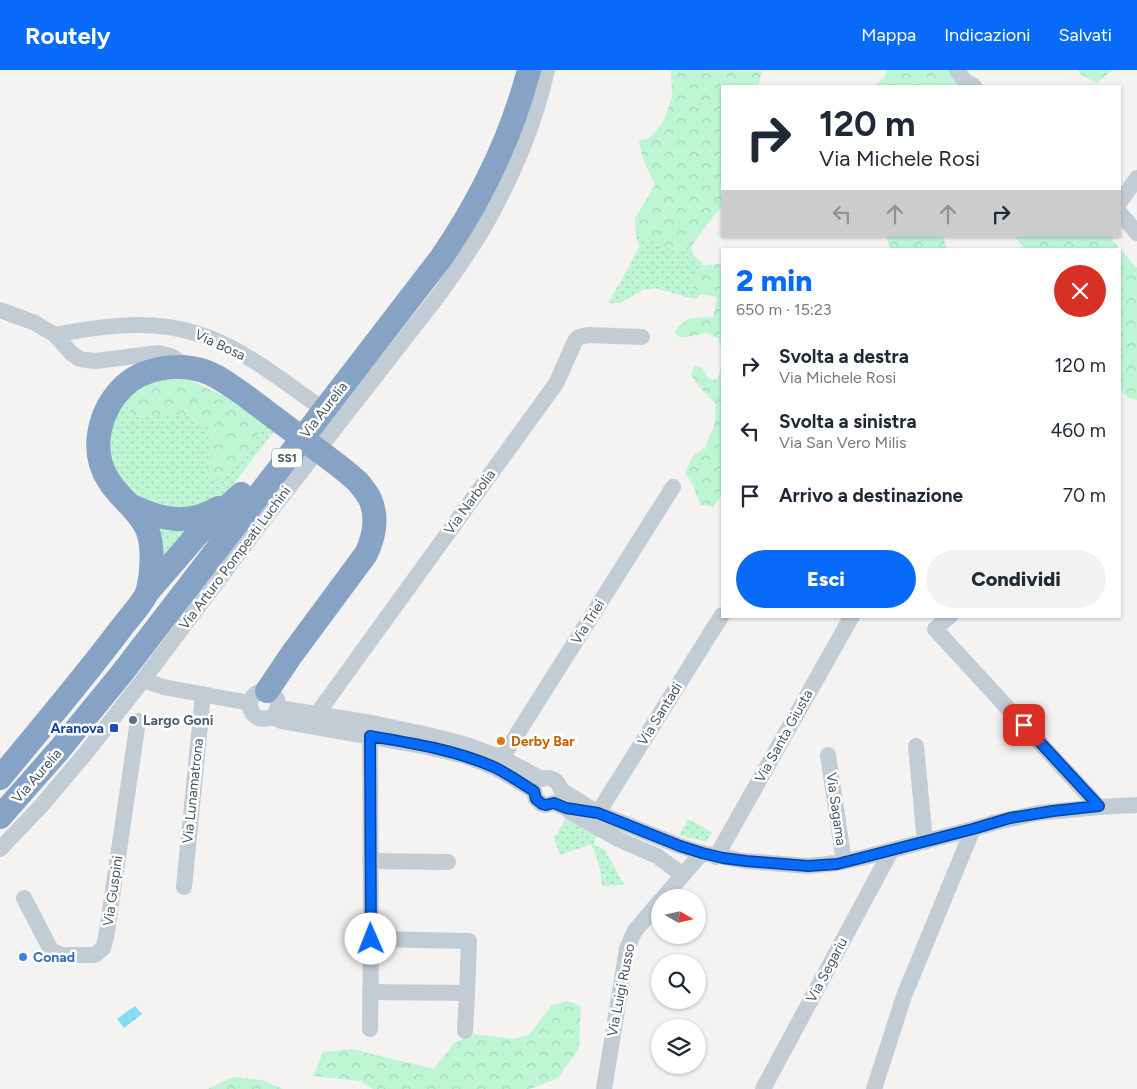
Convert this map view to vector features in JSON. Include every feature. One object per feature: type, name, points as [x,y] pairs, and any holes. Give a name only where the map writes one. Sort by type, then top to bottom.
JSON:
[{"type":"highway","name":"Via Aurelia","points":[[0,796],[118,653],[433,246],[480,162],[503,106],[515,70]]},
{"type":"highway","name":"Via Aurelia","points":[[0,817],[59,750],[116,680],[441,258],[464,225],[492,172],[516,114],[529,70]]},
{"type":"highway","points":[[148,593],[151,554],[150,538],[144,523],[132,506],[108,481],[101,465],[98,443],[99,430],[107,408],[120,390],[136,377],[154,370],[189,368],[218,377],[271,414],[346,472],[364,490],[374,512],[374,530],[371,545],[360,563],[292,654],[267,705]]},
{"type":"highway","points":[[132,506],[153,515],[180,520],[197,518],[207,514],[241,494]]},
{"type":"highway","points":[[0,778],[87,673],[148,593],[197,535],[241,494]]},
{"type":"street","name":"Via Arturo Pompeati Luchini","points":[[0,849],[42,808],[85,754],[462,263],[484,228],[512,170],[536,112],[547,70]]},
{"type":"street","points":[[957,70],[964,80],[972,85]]},
{"type":"street","points":[[1121,201],[1137,178]]},
{"type":"street","points":[[1121,214],[1137,233]]},
{"type":"street","points":[[0,310],[35,323],[55,335],[71,353],[80,359],[96,361],[158,353],[171,356],[189,368]]},
{"type":"street","name":"Via Bosa","points":[[55,335],[87,329],[123,326],[154,326],[194,332],[241,354],[313,402]]},
{"type":"street","name":"Via Narbolia","points":[[317,714],[555,385],[575,341],[580,337],[588,335],[642,337]]},
{"type":"street","name":"Via Triei","points":[[502,758],[673,487]]},
{"type":"street","name":"Via Santadi","points":[[598,813],[721,617]]},
{"type":"street","name":"Via Santa Giusta","points":[[709,855],[851,618]]},
{"type":"street","points":[[948,618],[935,629],[1099,806]]},
{"type":"street","points":[[143,680],[163,687],[372,723],[467,745],[502,758],[538,785]]},
{"type":"street","name":"Via Lunamatrona","points":[[184,887],[203,694]]},
{"type":"street","points":[[267,705],[282,721],[423,746],[465,756],[538,785]]},
{"type":"street","name":"Via Guspini","points":[[24,898],[51,950],[61,955],[96,956],[103,948],[138,721]]},
{"type":"street","points":[[370,736],[370,1030]]},
{"type":"street","points":[[916,746],[925,842]]},
{"type":"street","name":"Via Sagama","points":[[828,755],[844,862]]},
{"type":"street","points":[[546,778],[554,779],[560,786],[558,800],[546,805],[536,799],[538,785],[546,778]]},
{"type":"street","points":[[558,800],[566,808],[598,813],[680,846],[709,855],[787,865],[822,865],[844,862],[1030,814],[1099,806],[1137,805]]},
{"type":"street","points":[[558,800],[618,839],[651,853],[666,862],[674,871]]},
{"type":"street","points":[[874,1089],[904,996],[973,829]]},
{"type":"street","name":"Via Segariu","points":[[763,1089],[891,851]]},
{"type":"street","points":[[667,889],[674,871],[709,855]]},
{"type":"street","points":[[370,861],[448,862]]},
{"type":"street","points":[[637,906],[651,902]]},
{"type":"street","name":"Via Luigi Russo","points":[[604,1089],[627,949],[637,928],[651,911]]},
{"type":"street","points":[[371,939],[469,940],[465,1031]]},
{"type":"street","points":[[370,992],[467,993]]},
{"type":"green space","points":[[671,70],[762,71],[758,85],[721,85],[721,206],[692,245],[680,250],[662,246],[636,235],[635,218],[655,185],[643,159],[639,141],[650,138],[664,121],[672,97]]},
{"type":"green space","points":[[887,70],[949,70],[954,80],[963,85],[875,85],[885,77]]},
{"type":"green space","points":[[1078,70],[1117,70],[1111,71],[1097,83],[1081,75]]},
{"type":"green space","points":[[636,235],[662,246],[680,250],[692,245],[692,254],[705,266],[693,274],[691,286],[701,294],[695,299],[654,288],[643,290],[620,303],[608,303],[639,247]]},
{"type":"green space","points":[[886,237],[943,237],[947,248],[890,248]]},
{"type":"green space","points":[[1015,237],[1113,237],[1113,241],[1119,248],[1025,248]]},
{"type":"green space","points":[[1121,250],[1137,268],[1137,400],[1127,397],[1121,390]]},
{"type":"green space","points":[[721,263],[721,348],[718,338],[707,333],[682,338],[675,334],[677,327],[690,318],[713,317],[717,297],[701,294],[691,286],[693,274],[705,266]]},
{"type":"green space","points":[[694,366],[701,367],[710,380],[718,379],[721,366],[721,495],[713,507],[700,504],[693,485],[685,473],[692,457],[705,447],[714,427],[716,404],[699,387],[691,375]]},
{"type":"green space","points":[[153,380],[189,380],[233,400],[257,424],[259,431],[249,452],[222,479],[209,475],[211,429],[186,415],[131,417],[130,403],[133,394]]},
{"type":"green space","points":[[133,393],[129,405],[131,417],[186,415],[211,429],[209,474],[233,400],[275,430],[235,482],[214,505],[160,514],[117,480],[107,440],[116,413]]},
{"type":"green space","points":[[156,527],[192,529],[159,572]]},
{"type":"green space","points":[[565,819],[597,836],[593,844],[605,850],[624,885],[602,886],[599,865],[591,844],[560,855],[554,836],[557,835]]},
{"type":"green space","points":[[688,819],[712,832],[706,842],[679,835]]},
{"type":"green space","points":[[568,1001],[581,1006],[579,1048],[558,1078],[530,1089],[373,1089],[360,1081],[313,1076],[323,1052],[352,1049],[434,1069],[454,1043],[475,1034],[513,1039],[529,1035],[552,1005]]},
{"type":"green space","points":[[233,1077],[262,1080],[283,1089],[208,1089]]},
{"type":"water","points":[[135,1006],[142,1014],[124,1028],[117,1019]]},
{"type":"place","name":"Largo Goni","points":[[133,720]]},
{"type":"place","name":"Aranova","points":[[114,728]]},
{"type":"place","name":"Derby Bar","points":[[501,741]]},
{"type":"place","name":"Conad","points":[[23,957]]},
{"type":"route","points":[[371,939],[370,736],[465,756],[496,768],[534,791],[536,799],[542,804],[554,803],[566,808],[598,813],[702,853],[723,858],[777,865],[808,866],[837,864],[1010,818],[1099,806],[1024,725]]}]
